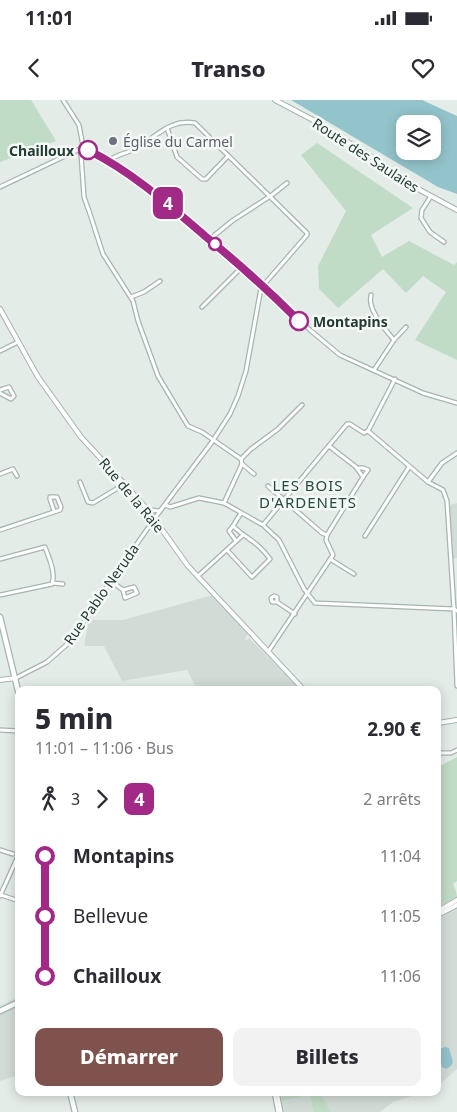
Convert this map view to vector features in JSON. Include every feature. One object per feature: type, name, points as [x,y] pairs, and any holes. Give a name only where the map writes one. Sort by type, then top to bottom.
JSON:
[{"type":"main road","points":[[0,616],[17,686]]},
{"type":"main road","points":[[0,1011],[15,1004]]},
{"type":"main road","points":[[71,1096],[75,1112]]},
{"type":"street","points":[[63,100],[78,124],[82,148],[84,197],[103,254],[131,297],[153,366],[188,426],[202,432],[241,459],[242,464],[224,503]]},
{"type":"street","name":"Route des Saulaies","points":[[275,100],[337,134],[431,196],[457,210]]},
{"type":"street","points":[[109,161],[113,156],[139,147],[159,132],[177,123],[195,123],[307,233],[262,286]]},
{"type":"street","points":[[167,128],[177,157],[202,179],[206,179],[228,156]]},
{"type":"street","points":[[82,148],[129,173],[167,202],[340,355],[423,393],[457,403]]},
{"type":"street","points":[[0,187],[82,148]]},
{"type":"street","points":[[210,240],[232,221],[287,183]]},
{"type":"street","points":[[431,196],[422,210],[421,218],[430,232],[444,242]]},
{"type":"street","points":[[202,307],[242,267]]},
{"type":"street","points":[[131,297],[144,292],[160,281]]},
{"type":"street","name":"Rue Pablo Neruda","points":[[16,678],[48,662],[72,640],[111,581],[230,414],[246,371],[262,286]]},
{"type":"street","points":[[371,295],[369,301],[376,316],[394,340]]},
{"type":"street","name":"Rue de la Raie","points":[[1,312],[38,377],[58,408],[81,437],[148,510],[188,566],[300,686]]},
{"type":"street","points":[[374,370],[394,340],[406,327]]},
{"type":"street","points":[[0,351],[18,342]]},
{"type":"street","points":[[368,431],[395,379]]},
{"type":"street","points":[[241,459],[251,448],[278,429],[302,405]]},
{"type":"street","points":[[263,524],[347,424],[364,433],[368,431]]},
{"type":"street","points":[[368,431],[428,482],[443,490],[446,501],[456,609],[457,686]]},
{"type":"street","points":[[329,446],[364,477]]},
{"type":"street","points":[[428,482],[442,463],[457,453]]},
{"type":"street","points":[[242,464],[254,474]]},
{"type":"street","points":[[365,536],[409,467]]},
{"type":"street","points":[[268,652],[333,556],[326,540],[327,534],[368,470],[356,468]]},
{"type":"street","points":[[0,474],[13,469],[17,476]]},
{"type":"street","points":[[80,482],[88,502],[92,503],[118,488],[122,481]]},
{"type":"street","points":[[268,486],[322,533],[327,534]]},
{"type":"street","points":[[0,530],[61,509],[55,496],[50,499],[54,511]]},
{"type":"street","points":[[165,505],[170,507],[199,498],[224,503],[263,524],[279,540],[304,589],[311,599],[319,604],[456,609]]},
{"type":"street","points":[[148,510],[160,511]]},
{"type":"street","points":[[236,541],[229,531],[241,513]]},
{"type":"street","points":[[227,550],[252,577],[270,559],[255,541],[243,535],[233,526]]},
{"type":"street","points":[[198,576],[243,535]]},
{"type":"street","points":[[0,559],[44,547],[52,568],[53,583]]},
{"type":"street","points":[[330,559],[354,574]]},
{"type":"street","points":[[111,581],[123,590],[125,598],[137,593],[134,587],[123,590]]},
{"type":"street","points":[[0,595],[53,583],[63,584]]},
{"type":"street","points":[[278,602],[295,614]]},
{"type":"street","points":[[0,680],[16,678]]},
{"type":"street","points":[[441,723],[457,720]]},
{"type":"street","points":[[0,730],[15,732]]},
{"type":"street","points":[[441,753],[451,753],[457,750]]},
{"type":"street","points":[[0,850],[15,854]]},
{"type":"street","points":[[15,861],[0,896],[15,900]]},
{"type":"street","points":[[441,909],[457,900]]},
{"type":"street","points":[[441,913],[457,905]]},
{"type":"street","points":[[277,1096],[280,1112]]},
{"type":"shaded area","points":[[457,503],[457,558],[451,559],[450,505]]},
{"type":"shaded area","points":[[213,595],[248,634],[245,639],[246,641],[249,638],[296,686],[195,686],[187,670],[122,681],[104,646],[84,645],[89,620],[123,620]]},
{"type":"shaded area","points":[[457,909],[457,1069],[441,1083],[441,917]]},
{"type":"shaded area","points":[[15,998],[15,1076],[0,1081],[0,1006]]},
{"type":"shaded area","points":[[310,1096],[313,1112],[284,1112],[282,1101]]},
{"type":"shaded area","points":[[321,1096],[412,1096],[393,1102],[380,1112],[331,1112]]},
{"type":"green space","points":[[0,100],[31,100],[56,141],[0,162]]},
{"type":"green space","points":[[317,143],[413,208],[371,235],[382,257],[409,241],[454,265],[457,262],[457,360],[415,340],[446,292],[423,276],[406,293],[383,269],[338,308],[319,289],[318,266],[346,211],[301,155]]},
{"type":"green space","points":[[457,757],[457,881],[453,884],[457,897],[441,905],[441,765]]},
{"type":"green space","points":[[281,1096],[305,1096],[282,1101]]},
{"type":"green space","points":[[310,1096],[322,1096],[331,1112],[313,1112]]},
{"type":"water","points":[[291,100],[422,100],[457,116],[457,194],[438,187]]},
{"type":"water","points":[[449,1048],[453,1062],[446,1069],[442,1067],[441,1064],[441,1049]]},
{"type":"bus line","name":"4","points":[[88,150],[129,173],[167,202],[251,275],[299,321]]},
{"type":"place","name":"Église du Carmel","points":[[113,141]]},
{"type":"place","name":"Chailloux","points":[[88,150]]},
{"type":"place","name":"Montapins","points":[[299,321]]},
{"type":"district","name":"LES BOIS D'ARDENETS","points":[[308,494]]}]
